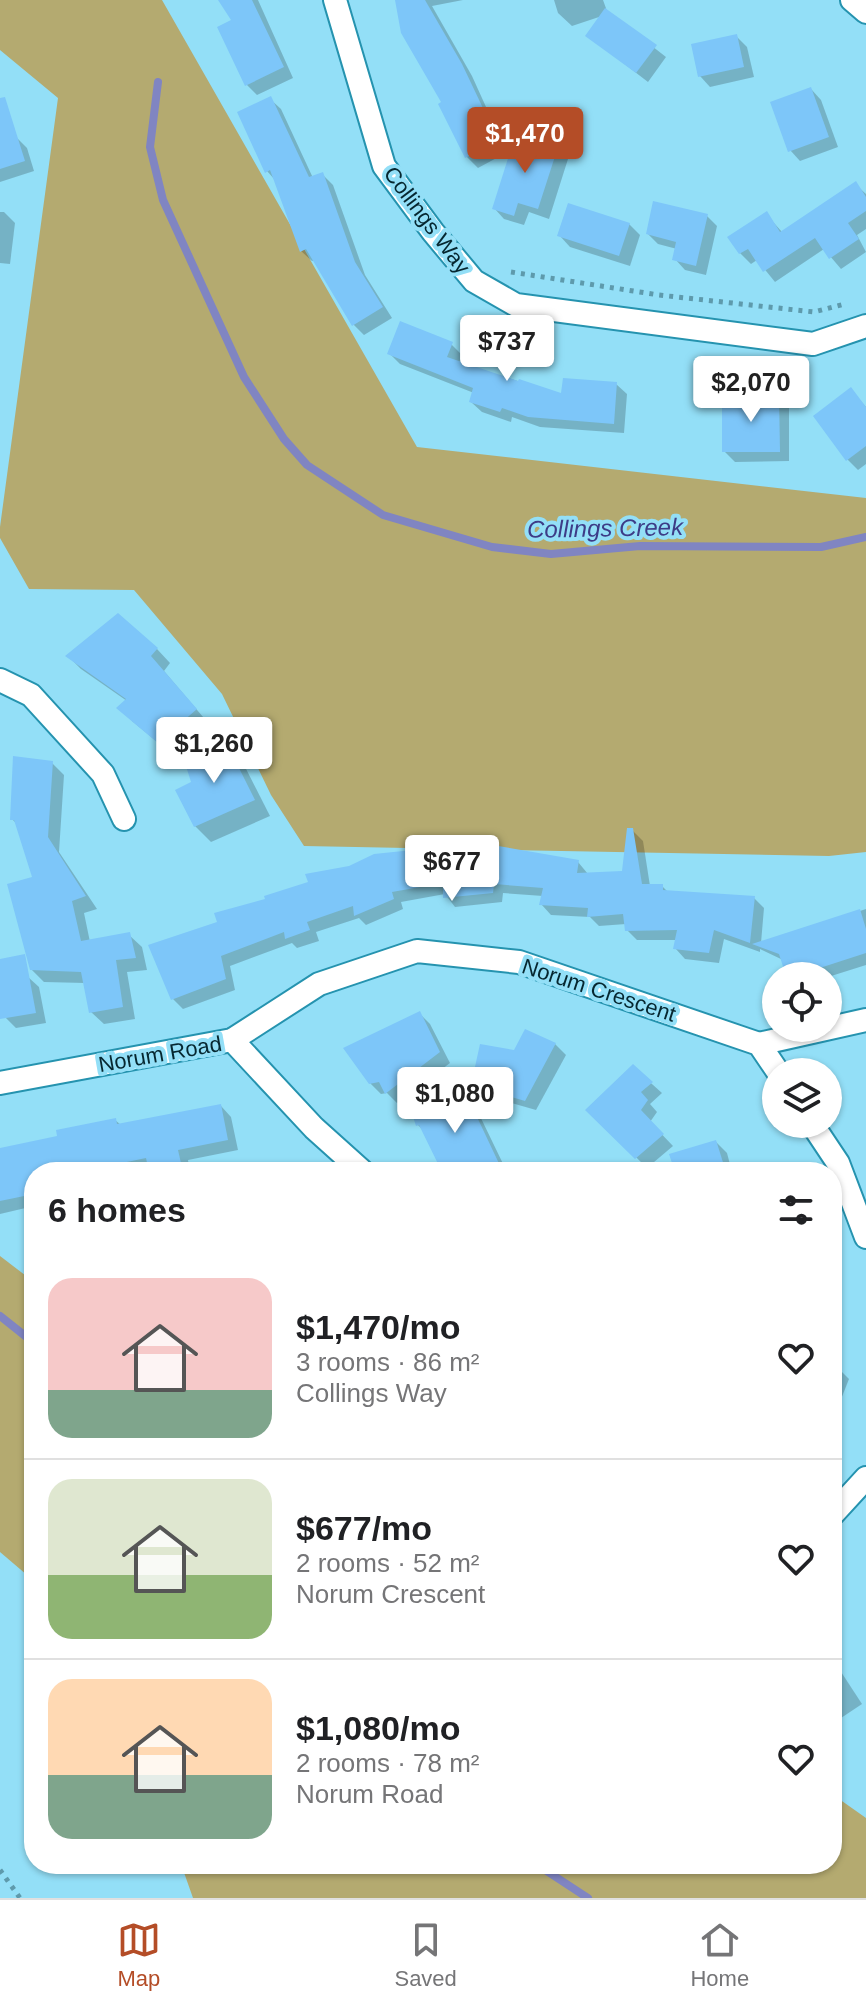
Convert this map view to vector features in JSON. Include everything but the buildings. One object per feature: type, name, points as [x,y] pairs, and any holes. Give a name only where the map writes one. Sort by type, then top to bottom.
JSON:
[{"type":"street","name":"Collings Way","points":[[335,0],[384,166],[474,281],[516,305],[813,344],[866,326]]},
{"type":"street","points":[[852,0],[866,12]]},
{"type":"street","points":[[0,680],[31,695],[103,774],[124,819]]},
{"type":"street","name":"Norum Crescent","points":[[232,1040],[319,984],[417,951],[519,962],[759,1044]]},
{"type":"street","points":[[768,1058],[759,1044],[866,1020]]},
{"type":"street","name":"Norum Road","points":[[0,1083],[232,1040],[314,1128],[352,1162]]},
{"type":"street","points":[[821,1138],[837,1162]]},
{"type":"street","points":[[842,1174],[866,1237]]},
{"type":"street","points":[[842,1504],[866,1478]]},
{"type":"path","points":[[499,268],[524,276],[814,312],[850,303]]},
{"type":"path","points":[[0,1870],[20,1898]]},
{"type":"shaded area","points":[[0,0],[162,0],[417,447],[866,498],[866,852],[829,856],[304,846],[271,795],[222,694],[134,590],[29,589],[0,538],[0,527],[58,98],[0,50]]},
{"type":"shaded area","points":[[0,1256],[24,1274],[24,1572],[0,1552]]},
{"type":"shaded area","points":[[842,1801],[866,1818],[866,1898],[193,1898],[185,1874],[842,1874]]},
{"type":"waterway","name":"Collings Creek","points":[[158,82],[150,147],[163,200],[244,377],[284,439],[307,465],[383,515],[492,547],[551,554],[640,546],[821,547],[866,537]]},
{"type":"waterway","points":[[0,1316],[24,1335]]},
{"type":"waterway","points":[[551,1874],[588,1898]]}]
